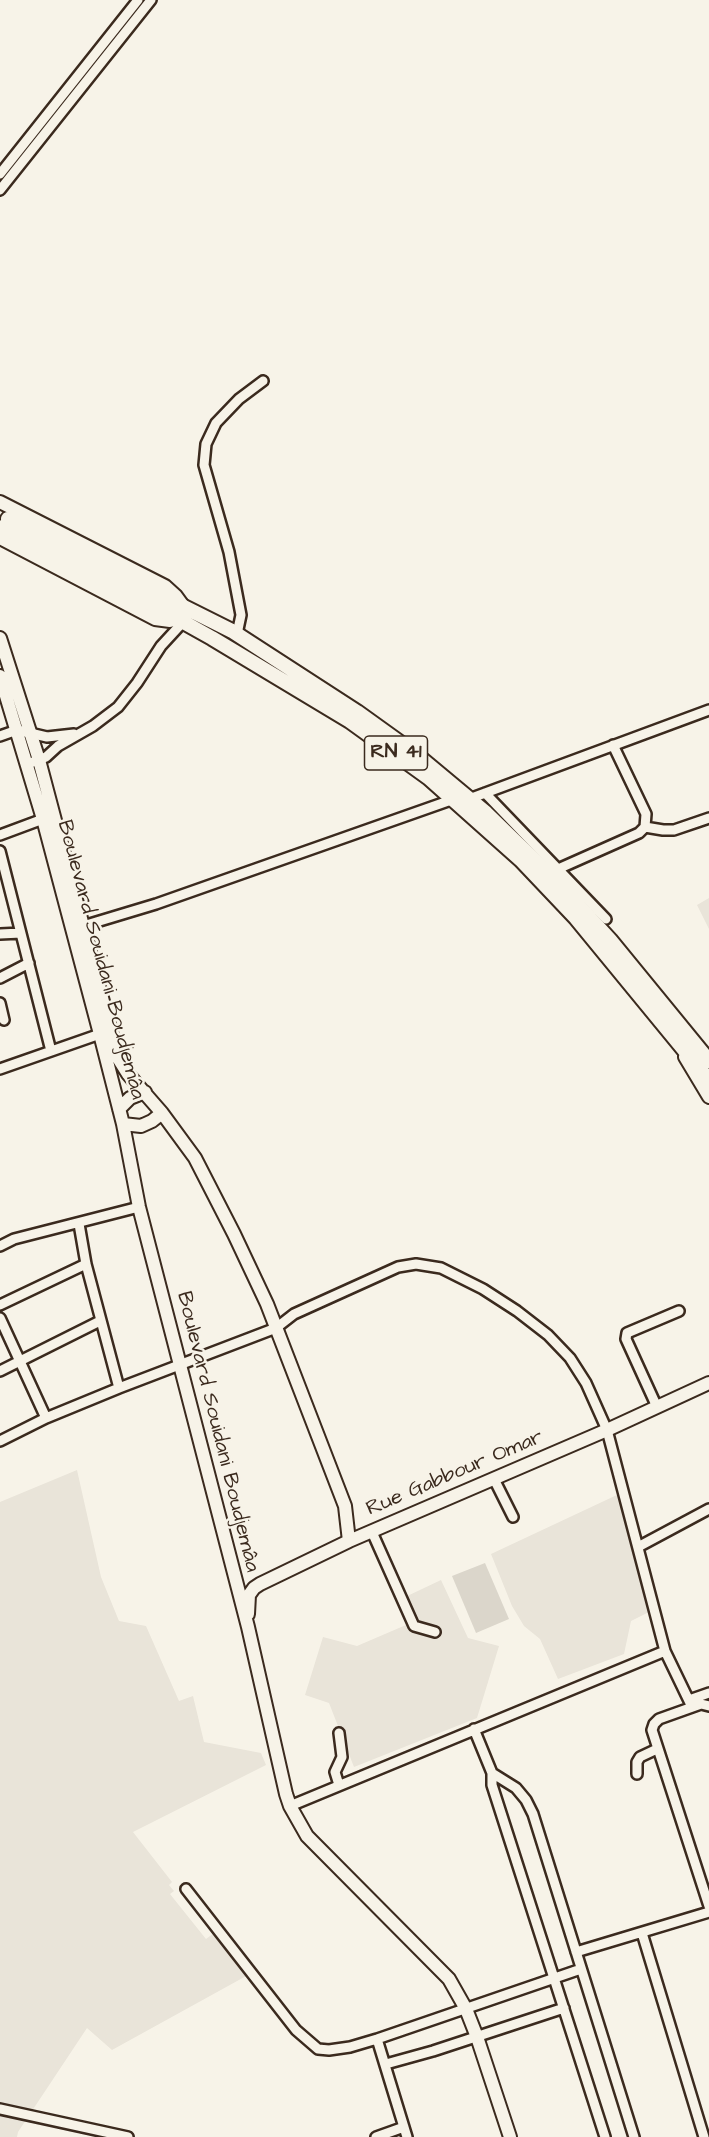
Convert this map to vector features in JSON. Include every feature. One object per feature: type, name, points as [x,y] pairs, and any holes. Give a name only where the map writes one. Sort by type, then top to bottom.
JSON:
[{"type":"highway","name":"RN 41","points":[[4,528],[182,616],[350,721],[394,752],[454,799],[521,860],[683,1037],[709,1062]]},
{"type":"highway","name":"RN 41","points":[[182,616],[237,634],[386,732],[469,799],[528,852],[584,910],[683,1037],[709,1080]]},
{"type":"main road","points":[[0,502],[165,586],[176,596],[182,616]]},
{"type":"main road","name":"Boulevard Souidani Boudjemâa","points":[[0,638],[30,734],[43,819],[119,1108],[139,1208],[248,1627],[290,1806],[307,1836],[449,1979],[466,2009],[477,2037],[510,2137]]},
{"type":"main road","name":"Boulevard Souidani Boudjemâa","points":[[0,676],[17,730],[33,762],[83,926],[118,1058],[128,1074],[145,1092]]},
{"type":"main road","points":[[683,1037],[709,1049]]},
{"type":"main road","points":[[683,1037],[689,1065],[709,1097]]},
{"type":"main road","points":[[119,1108],[130,1098],[145,1092],[204,1173],[267,1304],[345,1506],[349,1541]]},
{"type":"main road","points":[[123,1124],[141,1126],[153,1121],[162,1113]]},
{"type":"main road","name":"Rue Gabbour Omar","points":[[260,1584],[349,1541],[607,1430],[709,1383]]},
{"type":"main road","points":[[233,1570],[251,1582],[260,1584]]},
{"type":"main road","points":[[248,1627],[249,1595],[260,1584]]},
{"type":"street","points":[[0,174],[138,0]]},
{"type":"street","points":[[0,190],[150,0]]},
{"type":"street","points":[[237,634],[241,615],[229,552],[204,465],[206,444],[216,423],[239,399],[263,381]]},
{"type":"street","points":[[33,762],[106,717],[118,707],[182,616]]},
{"type":"street","points":[[469,799],[709,710]]},
{"type":"street","points":[[0,736],[17,730],[53,737],[81,733]]},
{"type":"street","points":[[558,869],[639,833],[645,827],[646,814],[613,745]]},
{"type":"street","points":[[485,793],[606,918]]},
{"type":"street","points":[[83,926],[167,900],[454,799]]},
{"type":"street","points":[[645,827],[674,830],[709,818]]},
{"type":"street","points":[[0,836],[43,819]]},
{"type":"street","points":[[0,851],[51,1051]]},
{"type":"street","points":[[0,934],[21,933]]},
{"type":"street","points":[[0,978],[29,963]]},
{"type":"street","points":[[0,1003],[4,1020]]},
{"type":"street","points":[[0,1069],[100,1034]]},
{"type":"street","points":[[0,1246],[14,1239],[139,1208]]},
{"type":"street","points":[[79,1224],[86,1264],[118,1388]]},
{"type":"street","points":[[0,1305],[86,1264]]},
{"type":"street","points":[[0,1441],[46,1418],[118,1388],[276,1328],[294,1314],[398,1267],[416,1264],[441,1268],[483,1289],[548,1335],[570,1358],[586,1383],[607,1430],[665,1651],[690,1704]]},
{"type":"street","points":[[657,1407],[626,1339],[627,1333],[679,1311]]},
{"type":"street","points":[[0,1318],[46,1418]]},
{"type":"street","points":[[0,1371],[100,1321]]},
{"type":"street","points":[[494,1479],[513,1517]]},
{"type":"street","points":[[639,1547],[709,1509]]},
{"type":"street","points":[[372,1532],[414,1626],[435,1632]]},
{"type":"street","points":[[290,1806],[665,1651]]},
{"type":"street","points":[[709,1693],[659,1719],[652,1730],[709,1906]]},
{"type":"street","points":[[690,1704],[709,1706]]},
{"type":"street","points":[[474,1729],[492,1773],[492,1785],[605,2137]]},
{"type":"street","points":[[339,1733],[342,1757],[334,1772],[339,1785]]},
{"type":"street","points":[[636,1774],[640,1757],[657,1749]]},
{"type":"street","points":[[492,1773],[516,1788],[526,1800],[533,1814],[634,2137]]},
{"type":"street","points":[[186,1890],[296,2030],[318,2049],[329,2050],[377,2039],[581,1969]]},
{"type":"street","points":[[576,1952],[709,1912]]},
{"type":"street","points":[[642,1933],[704,2137]]},
{"type":"street","points":[[386,2064],[564,2008]]},
{"type":"street","points":[[377,2039],[407,2137]]},
{"type":"street","points":[[0,2109],[54,2120],[109,2135],[128,2137]]},
{"type":"street","points":[[376,2137],[404,2127]]},
{"type":"shaded area","points":[[709,898],[709,929],[697,905]]},
{"type":"shaded area","points":[[77,1470],[101,1577],[119,1621],[146,1626],[179,1701],[193,1696],[204,1742],[261,1753],[266,1765],[133,1832],[172,1882],[169,1885],[174,1891],[170,1894],[206,1939],[214,1933],[248,1975],[112,2050],[87,2028],[18,2132],[17,2137],[0,2137],[0,1502]]},
{"type":"shaded area","points":[[619,1494],[651,1611],[631,1621],[624,1654],[558,1679],[540,1639],[524,1626],[512,1606],[491,1554]]},
{"type":"shaded area","points":[[485,1563],[509,1619],[476,1633],[452,1576]]},
{"type":"shaded area","points":[[441,1580],[468,1638],[499,1646],[477,1718],[354,1767],[329,1703],[305,1695],[323,1637],[357,1646],[413,1622],[403,1598]]}]
